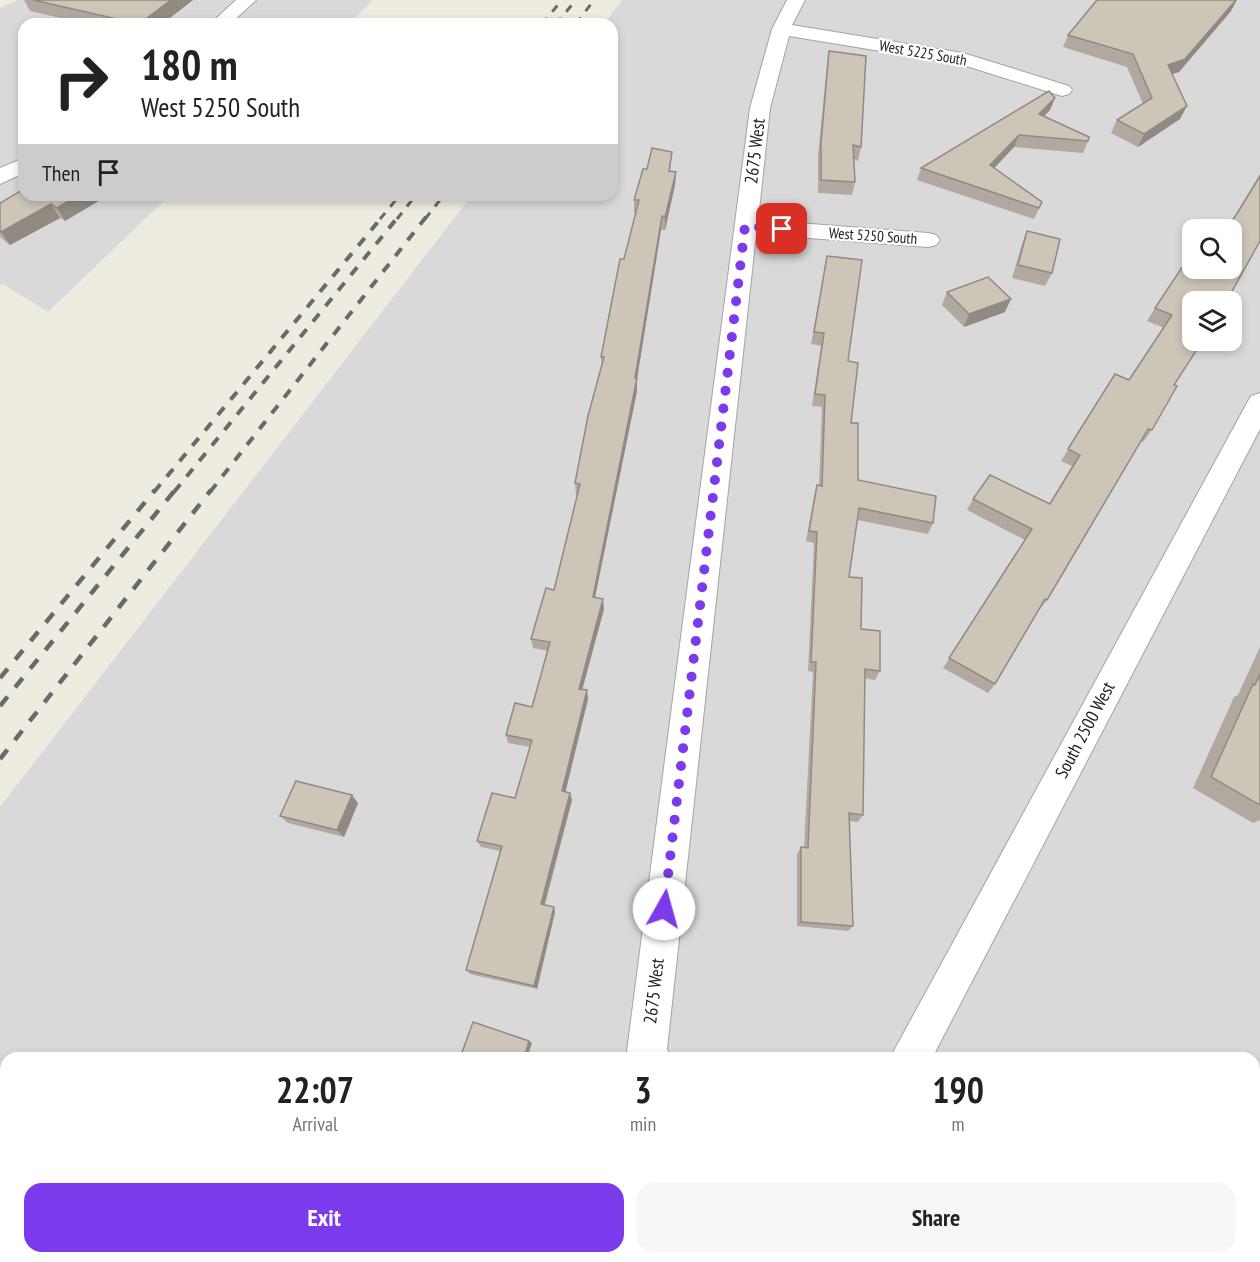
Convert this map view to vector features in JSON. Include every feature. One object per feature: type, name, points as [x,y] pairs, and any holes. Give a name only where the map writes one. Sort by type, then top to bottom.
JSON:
[{"type":"street","points":[[226,18],[247,0]]},
{"type":"street","name":"2675 West","points":[[648,1052],[760,108],[781,29],[796,0]]},
{"type":"street","name":"West 5225 South","points":[[781,29],[963,59],[1062,90]]},
{"type":"street","points":[[0,177],[18,168]]},
{"type":"street","name":"West 5250 South","points":[[745,226],[928,240]]},
{"type":"street","name":"South 2500 West","points":[[913,1052],[1260,403]]},
{"type":"shaded area","points":[[18,0],[373,0],[354,18],[18,18],[18,201],[164,201],[48,312],[3,284],[0,286],[0,8]]},
{"type":"shaded area","points":[[622,0],[1260,0],[1260,1052],[0,1052],[0,807],[467,201],[618,201],[618,18],[608,18]]},
{"type":"building","points":[[33,0],[171,0],[147,18],[112,18]]},
{"type":"building","points":[[1097,0],[1236,0],[1185,59],[1168,65],[1187,106],[1144,134],[1117,120],[1152,98],[1133,54],[1068,35]]},
{"type":"building","points":[[829,51],[866,56],[861,147],[853,145],[855,182],[821,180],[821,143]]},
{"type":"building","points":[[1049,91],[1055,98],[1039,114],[1089,137],[1088,141],[1019,135],[990,165],[1042,202],[1039,208],[921,168]]},
{"type":"building","points":[[652,148],[672,152],[669,171],[676,172],[665,217],[662,216],[635,378],[637,378],[593,597],[603,599],[579,689],[587,690],[562,791],[570,793],[541,904],[554,907],[534,986],[466,970],[502,846],[477,841],[492,793],[515,798],[532,740],[506,735],[515,703],[532,707],[550,642],[531,639],[546,588],[554,590],[580,484],[575,483],[588,416],[604,357],[601,357],[620,259],[624,259],[639,200],[634,200],[643,169],[647,169]]},
{"type":"building","points":[[1260,176],[1260,241],[1242,273],[1242,219],[1233,219]]},
{"type":"building","points":[[18,192],[18,201],[69,201],[57,208],[51,204],[1,232],[0,203]]},
{"type":"building","points":[[1027,231],[1060,239],[1052,273],[1018,265]]},
{"type":"building","points":[[827,256],[862,260],[848,361],[858,363],[851,423],[858,423],[858,480],[936,496],[933,523],[859,508],[849,577],[862,578],[861,629],[880,631],[880,671],[865,669],[863,815],[849,813],[853,926],[801,922],[801,847],[808,848],[816,662],[811,662],[817,532],[809,531],[817,485],[822,486],[825,395],[815,394],[824,333],[814,332]]},
{"type":"building","points":[[1182,268],[1182,279],[1239,279],[1232,291],[1182,291],[1182,351],[1196,351],[1174,385],[1177,386],[1152,430],[1148,429],[995,684],[949,658],[1032,529],[973,499],[990,475],[1050,504],[1080,455],[1068,449],[1115,374],[1129,380],[1172,315],[1155,308]]},
{"type":"building","points":[[988,277],[1011,299],[969,314],[947,292]]},
{"type":"building","points":[[1260,674],[1260,805],[1211,777],[1253,684],[1255,685]]},
{"type":"building","points":[[296,781],[352,795],[337,830],[280,816]]},
{"type":"building","points":[[473,1022],[529,1041],[526,1052],[462,1052]]},
{"type":"railway","points":[[547,18],[562,0]]},
{"type":"railway","points":[[561,18],[576,0]]},
{"type":"railway","points":[[580,18],[594,0]]},
{"type":"railway","points":[[380,219],[395,201]]},
{"type":"railway","points":[[397,219],[411,201]]},
{"type":"railway","points":[[425,219],[439,201]]},
{"type":"railway","points":[[154,492],[382,217]]},
{"type":"railway","points":[[174,492],[398,217]]},
{"type":"railway","points":[[210,492],[426,217]]},
{"type":"railway","points":[[0,678],[155,490]]},
{"type":"railway","points":[[0,706],[175,490]]},
{"type":"railway","points":[[0,759],[211,490]]},
{"type":"route","points":[[664,909],[745,226],[782,229]]}]
